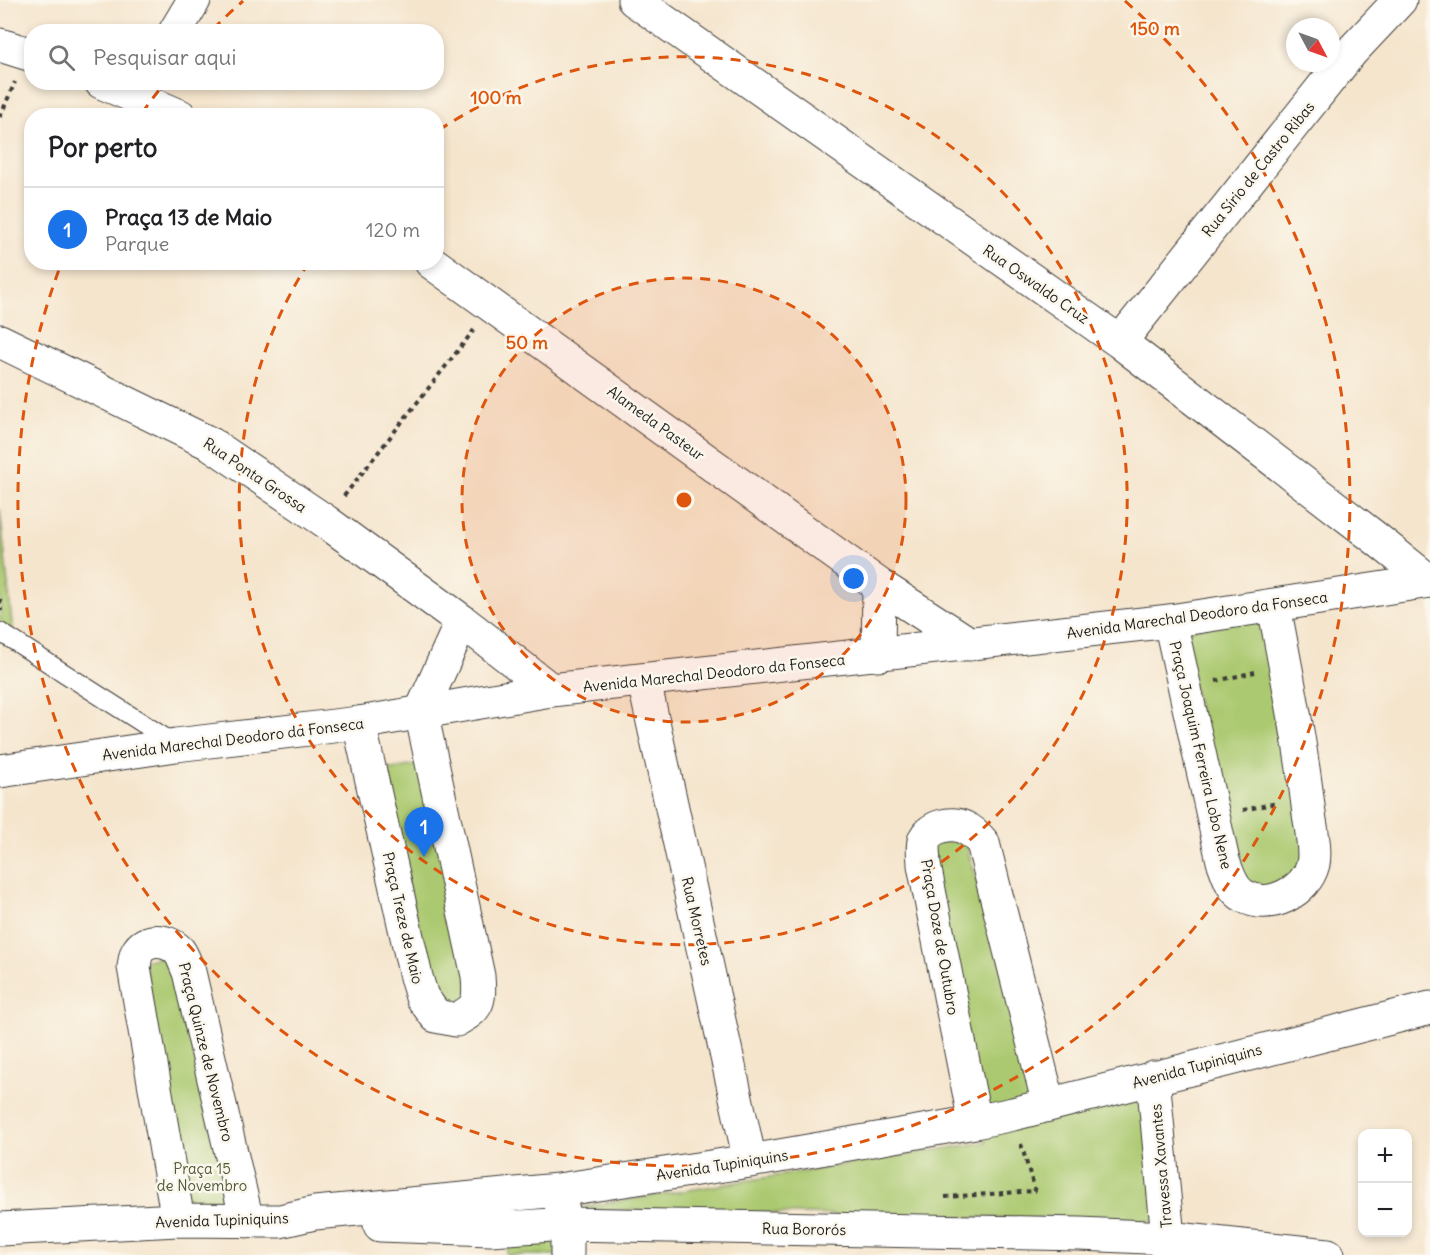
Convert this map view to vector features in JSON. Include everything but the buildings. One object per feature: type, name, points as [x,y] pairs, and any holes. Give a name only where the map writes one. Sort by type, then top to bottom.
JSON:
[{"type":"street","points":[[180,24],[194,0]]},
{"type":"street","name":"Rua Oswaldo Cruz","points":[[633,0],[1120,342],[1430,581]]},
{"type":"street","name":"Rua Sírio de Castro Ribas","points":[[1120,342],[1351,52],[1400,0]]},
{"type":"street","points":[[142,90],[168,108]]},
{"type":"street","name":"Alameda Pasteur","points":[[442,270],[879,585],[970,644]]},
{"type":"street","name":"Rua Ponta Grossa","points":[[0,341],[212,444],[325,521],[462,621],[551,690]]},
{"type":"street","name":"Avenida Marechal Deodoro da Fonseca","points":[[0,771],[176,745],[359,723],[551,690],[1170,621],[1430,581]]},
{"type":"street","points":[[878,655],[879,585]]},
{"type":"street","name":"Praça Joaquim Ferreira Lobo Nene","points":[[1170,621],[1223,861],[1231,883],[1244,896],[1264,901],[1282,898],[1302,885],[1313,864],[1307,797],[1274,606]]},
{"type":"street","points":[[421,712],[462,621]]},
{"type":"street","name":"Rua Morretes","points":[[644,681],[750,1161]]},
{"type":"street","name":"Praça Treze de Maio","points":[[359,723],[416,977],[423,998],[436,1016],[456,1020],[472,1011],[480,996],[478,976],[421,712]]},
{"type":"street","name":"Praça Doze de Outubro","points":[[975,1122],[924,865],[924,840],[934,828],[948,825],[963,826],[983,843],[1049,1105]]},
{"type":"street","name":"Praça Quinze de Novembro","points":[[178,1220],[134,967],[136,954],[141,947],[147,943],[156,942],[167,942],[180,951],[189,972],[247,1221]]},
{"type":"street","name":"Avenida Tupiniquins","points":[[0,1229],[178,1220],[280,1221],[315,1214],[558,1190],[750,1161],[975,1122],[1430,1008]]},
{"type":"street","name":"Travessa Xavantes","points":[[1153,1077],[1168,1246]]},
{"type":"street","points":[[558,1190],[567,1240]]},
{"type":"street","name":"Rua Bororós","points":[[280,1221],[490,1242],[1068,1233],[1168,1246],[1328,1255]]},
{"type":"lane","points":[[0,632],[176,745]]},
{"type":"path","points":[[0,117],[20,51]]},
{"type":"path","points":[[325,521],[493,306]]},
{"type":"path","points":[[1183,687],[1285,665]]},
{"type":"path","points":[[1213,815],[1307,797]]},
{"type":"green space","points":[[0,509],[13,633],[0,634]]},
{"type":"green space","points":[[1271,614],[1311,850],[1295,884],[1246,893],[1179,632]]},
{"type":"green space","points":[[428,763],[474,1000],[438,1006],[379,771]]},
{"type":"green space","points":[[963,834],[1048,1120],[1151,1092],[1163,1222],[571,1209],[986,1142],[927,845]]},
{"type":"green space","name":"Praça 15 de Novembro","points":[[170,954],[228,1198],[187,1205],[144,961]]},
{"type":"green space","points":[[564,1235],[563,1255],[507,1255],[509,1236]]},
{"type":"place","name":"Praça 13 de Maio","points":[[424,857]]}]
